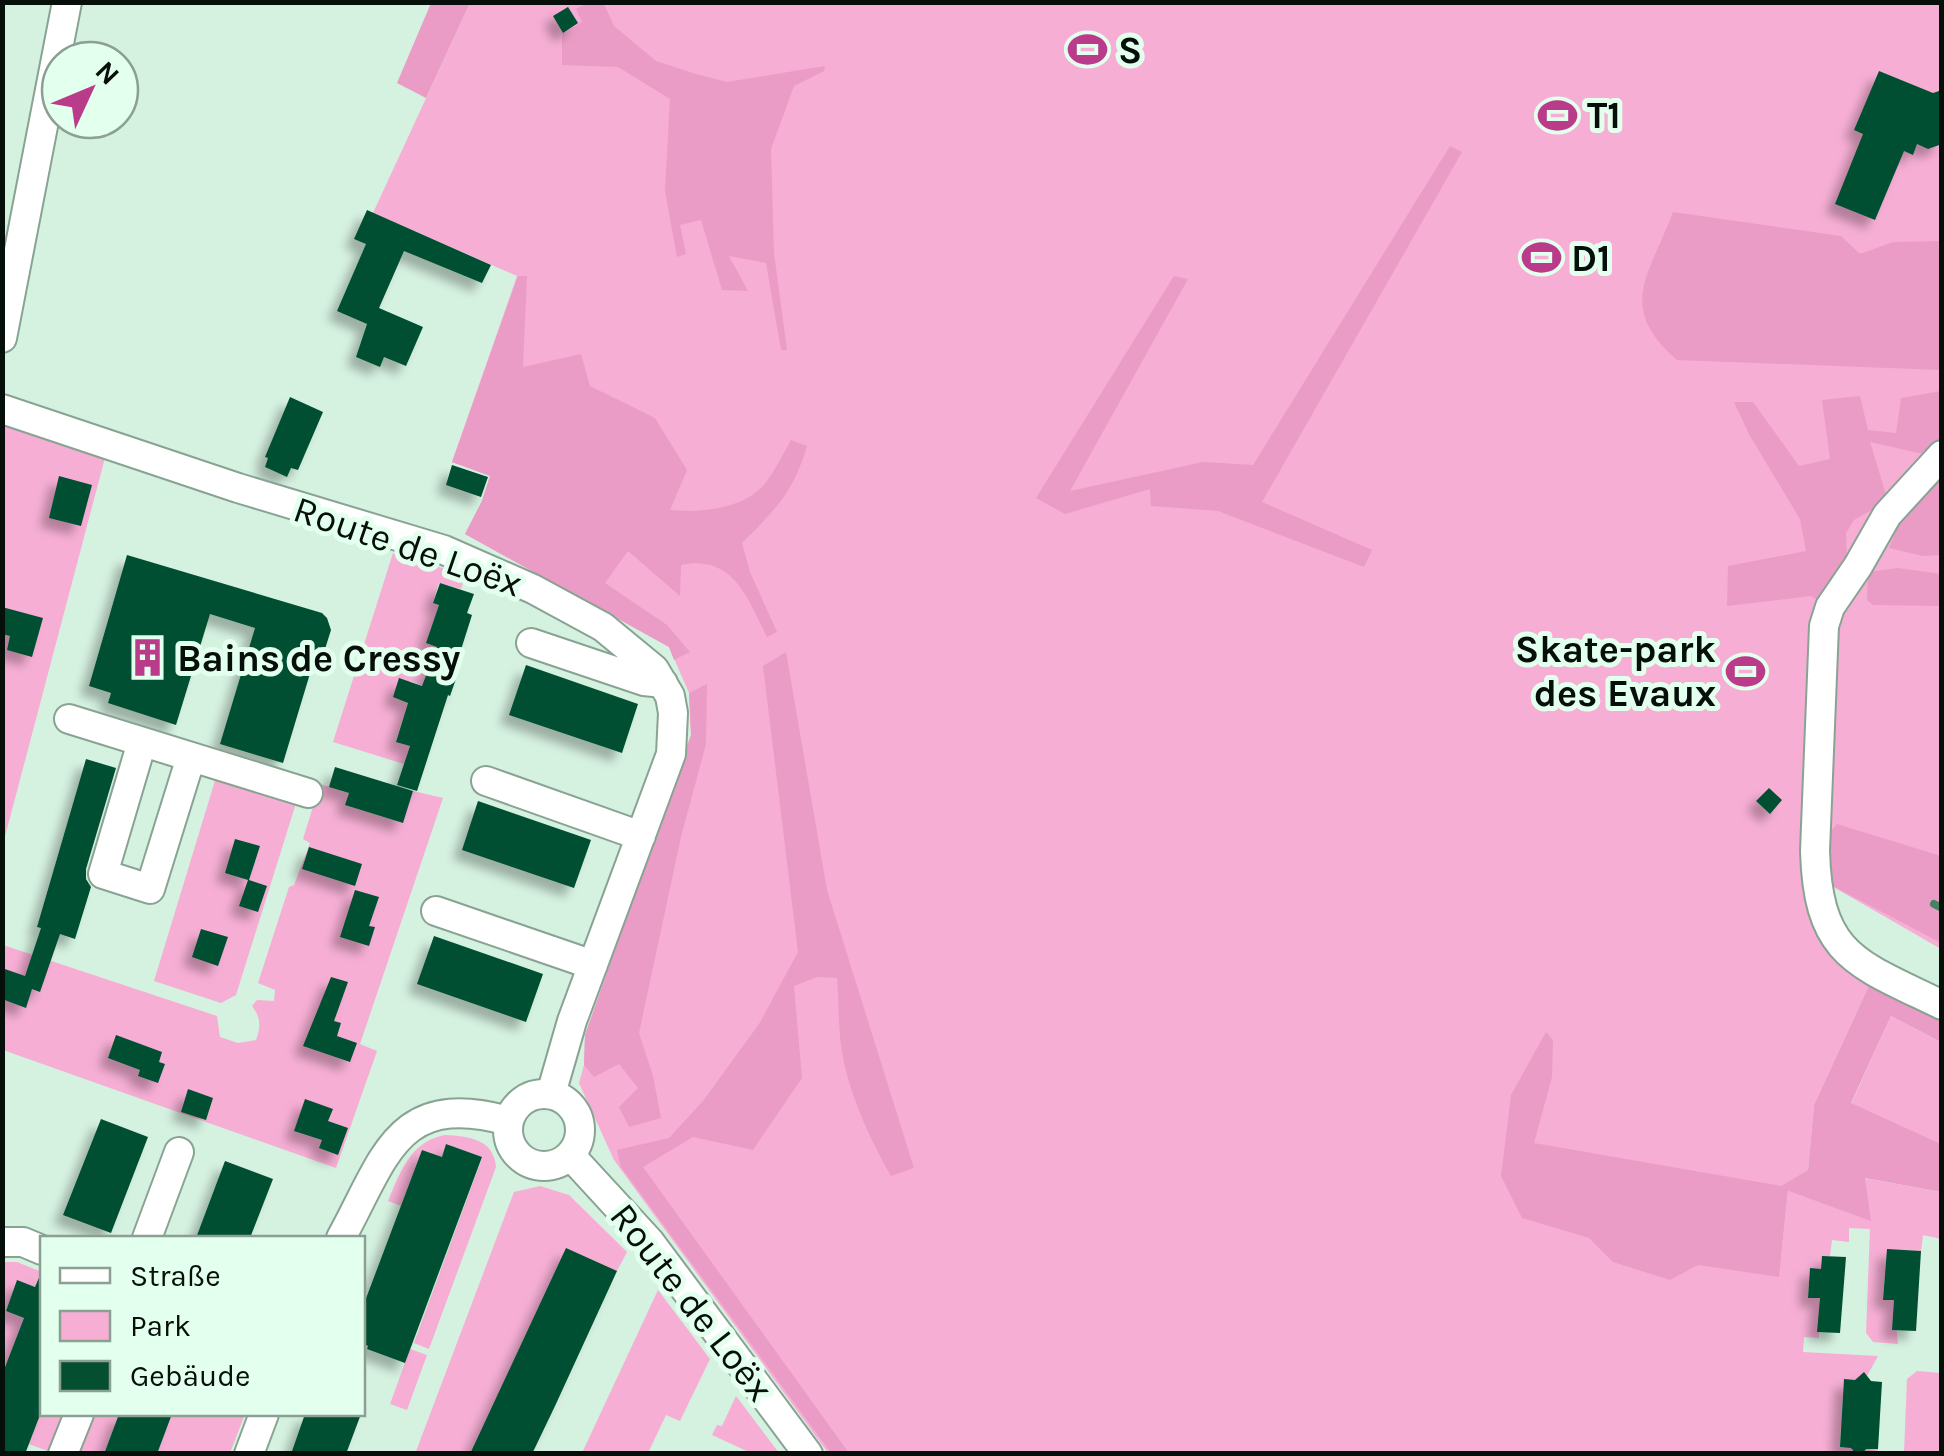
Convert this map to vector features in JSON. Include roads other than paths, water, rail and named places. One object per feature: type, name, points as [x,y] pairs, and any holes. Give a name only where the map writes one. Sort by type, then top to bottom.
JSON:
[{"type":"street","points":[[2,338],[67,2]]},
{"type":"street","name":"Route de Loëx","points":[[2,408],[479,564],[603,627],[642,656],[663,682]]},
{"type":"street","points":[[1942,456],[1887,514],[1830,607],[1824,626],[1815,851],[1824,920],[1838,943],[1886,978],[1942,1005]]},
{"type":"street","points":[[531,643],[650,683],[663,682],[673,713],[670,754],[550,1094]]},
{"type":"street","points":[[69,720],[308,794]]},
{"type":"street","points":[[142,742],[103,874],[150,889],[191,757]]},
{"type":"street","points":[[486,781],[641,836]]},
{"type":"street","points":[[436,911],[593,965]]},
{"type":"street","points":[[550,1094],[570,1104],[577,1115],[580,1138],[570,1155],[551,1165],[531,1164],[514,1151],[508,1121],[519,1103],[528,1097],[550,1094]]},
{"type":"street","points":[[342,1236],[388,1152],[415,1124],[443,1112],[465,1111],[508,1121]]},
{"type":"street","points":[[148,1236],[179,1152]]},
{"type":"street","name":"Route de Loëx","points":[[570,1155],[650,1242],[808,1454]]},
{"type":"street","points":[[2,1242],[22,1242],[40,1249]]},
{"type":"street","points":[[64,1454],[78,1416]]},
{"type":"street","points":[[249,1454],[263,1416]]},
{"type":"waterway","points":[[1934,904],[1942,908]]},
{"type":"place","name":"S","points":[[1088,50]]},
{"type":"place","name":"T1","points":[[1557,115]]},
{"type":"place","name":"D1","points":[[1541,258]]},
{"type":"place","name":"Bains de Cressy","points":[[147,658]]},
{"type":"place","name":"Skate-park des Evaux","points":[[1746,671]]}]
